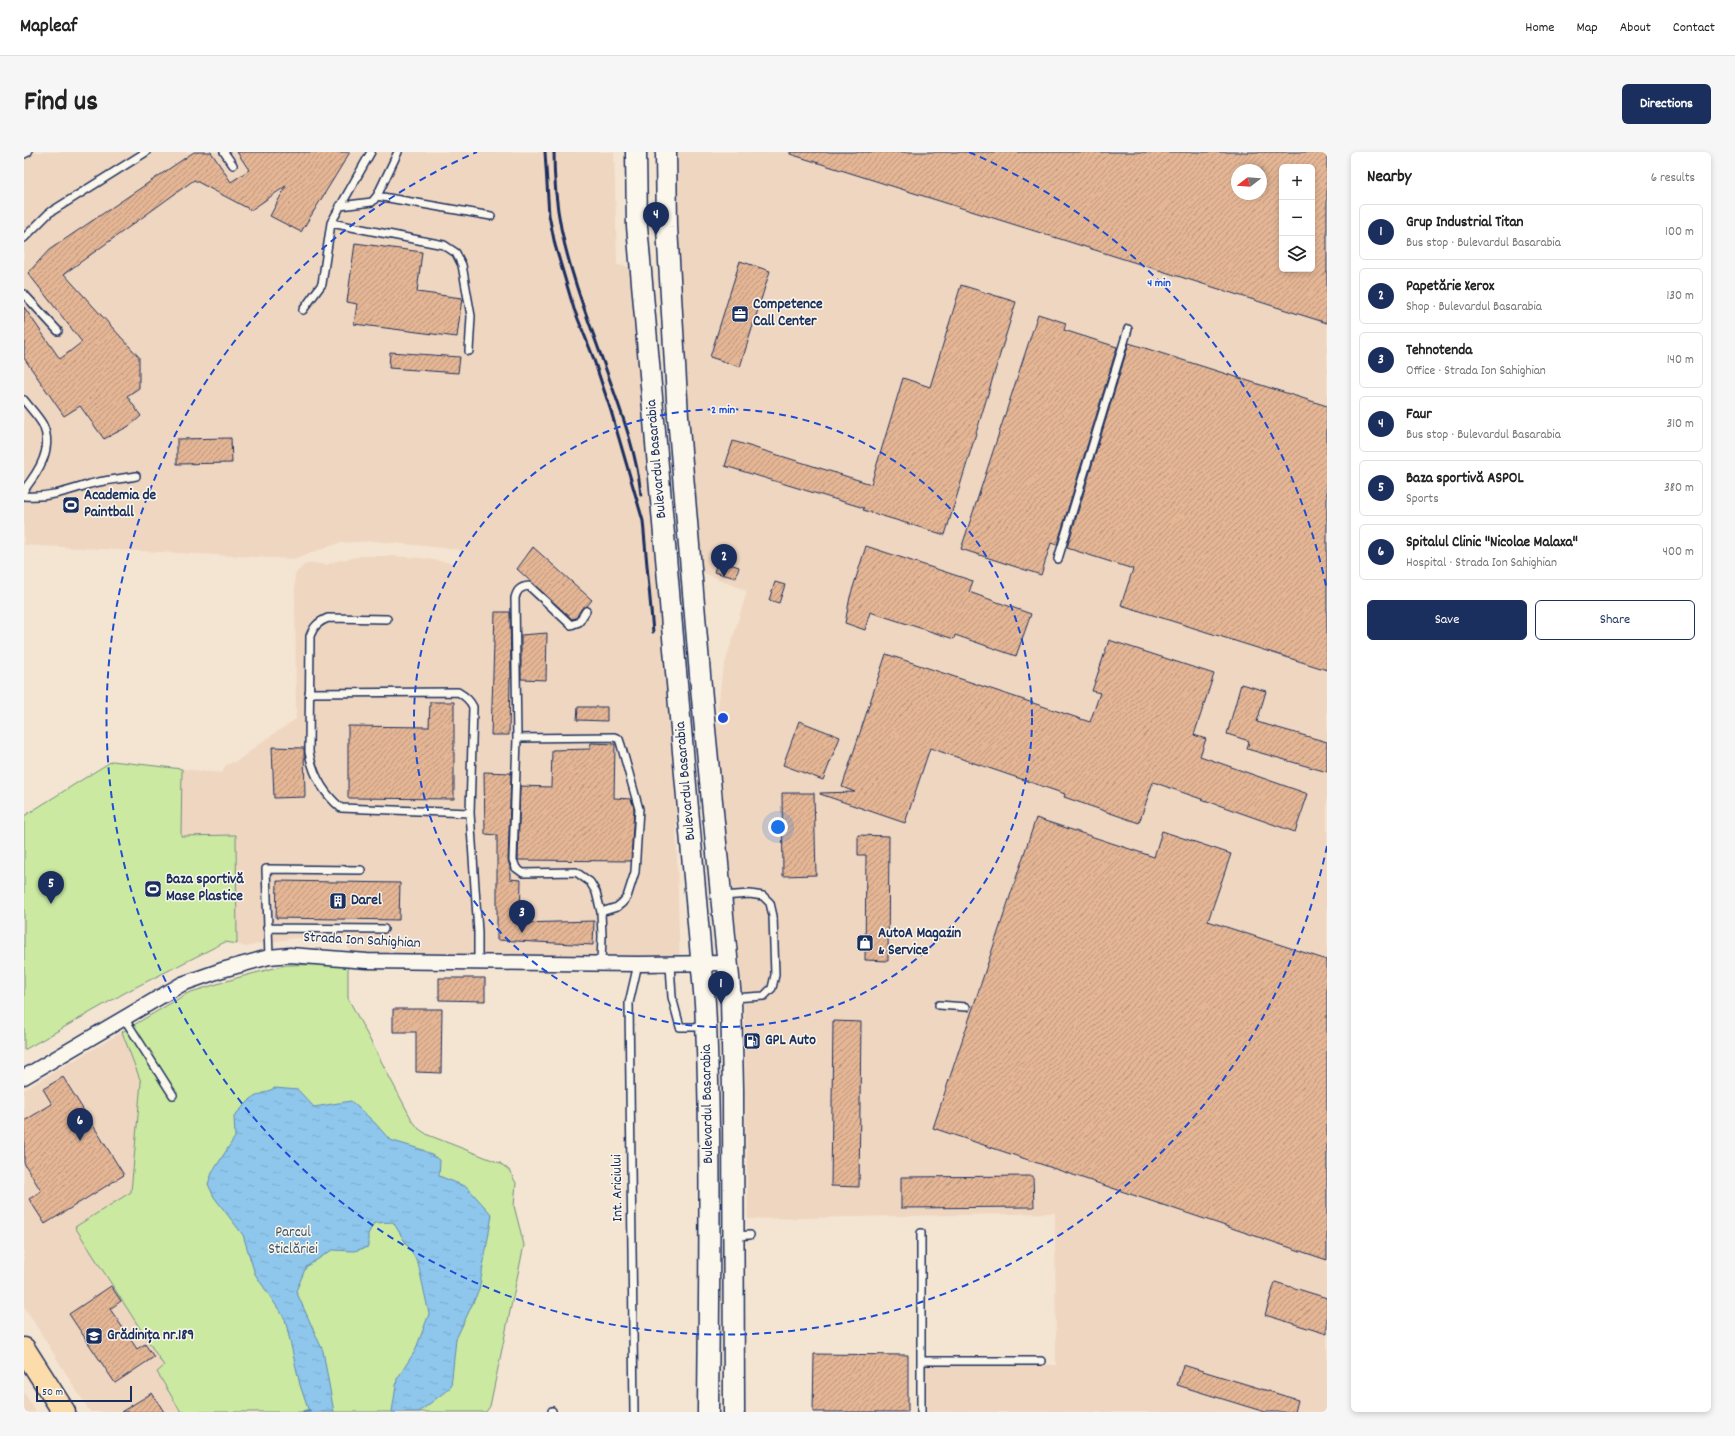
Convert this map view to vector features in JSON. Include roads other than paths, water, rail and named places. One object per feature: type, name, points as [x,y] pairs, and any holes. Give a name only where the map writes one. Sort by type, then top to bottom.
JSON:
[{"type":"main road","name":"Bulevardul Basarabia","points":[[636,152],[637,226],[706,1027],[709,1222],[708,1412]]},
{"type":"main road","name":"Bulevardul Basarabia","points":[[666,152],[667,234],[678,416],[730,998],[742,1236],[734,1412]]},
{"type":"main road","points":[[24,1349],[64,1412]]},
{"type":"street","name":"Strada Ion Sahighian","points":[[24,1077],[182,984],[222,970],[268,957],[290,955],[367,961],[638,964],[727,963]]},
{"type":"lane","points":[[24,154],[28,152]]},
{"type":"lane","points":[[24,238],[49,213],[146,152]]},
{"type":"lane","points":[[224,152],[233,165]]},
{"type":"lane","points":[[303,310],[322,284],[331,223],[371,152]]},
{"type":"lane","points":[[340,206],[372,202],[377,196],[398,152]]},
{"type":"lane","points":[[377,196],[491,216]]},
{"type":"lane","points":[[331,223],[444,245],[456,253],[462,265],[471,316],[469,351]]},
{"type":"lane","points":[[24,294],[58,331]]},
{"type":"lane","points":[[1058,559],[1128,330]]},
{"type":"lane","points":[[24,400],[42,424],[46,435],[47,445],[46,454],[32,480],[24,490]]},
{"type":"lane","points":[[24,496],[37,497],[64,493],[91,484],[136,476]]},
{"type":"lane","points":[[586,611],[579,622],[571,625],[529,586],[521,587],[517,591],[515,598],[517,738],[513,860],[516,868],[523,873],[576,872],[590,882],[596,892],[600,912],[602,936],[601,963]]},
{"type":"lane","points":[[387,619],[328,618],[313,627],[310,636],[309,693],[309,752],[312,768],[323,790],[341,808],[470,812]]},
{"type":"lane","points":[[309,693],[458,692],[465,695],[473,707],[470,812],[478,932],[478,962]]},
{"type":"lane","points":[[517,738],[614,737],[619,739],[639,809],[635,872],[628,897],[617,907],[600,912]]},
{"type":"lane","points":[[268,957],[266,869],[361,870]]},
{"type":"lane","points":[[721,896],[750,894],[763,896],[770,903],[773,916],[775,975],[772,988],[764,996],[730,998]]},
{"type":"lane","points":[[267,928],[384,929]]},
{"type":"lane","name":"Int. Ariciului","points":[[634,1412],[629,1003],[638,964]]},
{"type":"lane","points":[[670,964],[672,997],[680,1027],[706,1027]]},
{"type":"lane","points":[[939,1005],[966,1007]]},
{"type":"lane","points":[[124,1018],[173,1095]]},
{"type":"lane","points":[[920,1412],[921,1233]]},
{"type":"lane","points":[[921,1361],[1040,1361]]},
{"type":"water","points":[[275,1088],[298,1090],[314,1107],[351,1101],[374,1122],[390,1140],[423,1150],[440,1160],[439,1176],[467,1187],[492,1215],[479,1290],[456,1339],[451,1387],[419,1412],[392,1412],[397,1379],[415,1351],[429,1314],[418,1263],[393,1222],[374,1223],[368,1234],[368,1247],[354,1251],[332,1250],[306,1267],[296,1291],[323,1351],[334,1412],[309,1412],[300,1385],[285,1319],[255,1274],[243,1235],[214,1197],[208,1184],[212,1173],[235,1137],[234,1116],[252,1098]]},
{"type":"waterway","points":[[304,1412],[309,1411]]},
{"type":"railway","points":[[545,152],[549,215],[555,245],[574,309],[592,354],[611,411],[643,521],[653,632]]},
{"type":"railway","points":[[554,152],[559,219],[565,247],[582,302],[628,434],[636,464],[641,495]]},
{"type":"place","name":"Faur","points":[[656,235]]},
{"type":"place","name":"Competence Call Center","points":[[740,314]]},
{"type":"place","name":"Academia de Paintball","points":[[71,505]]},
{"type":"place","name":"Papetărie Xerox","points":[[724,577]]},
{"type":"place","name":"Baza sportivă Mase Plastice","points":[[153,889]]},
{"type":"place","name":"Darel","points":[[338,901]]},
{"type":"place","name":"Baza sportivă ASPOL","points":[[51,904]]},
{"type":"place","name":"Tehnotenda","points":[[522,933]]},
{"type":"place","name":"AutoA Magazin & Service","points":[[865,943]]},
{"type":"place","name":"Grup Industrial Titan","points":[[721,1004]]},
{"type":"place","name":"GPL Auto","points":[[752,1041]]},
{"type":"place","name":"Spitalul Clinic \"Nicolae Malaxa\"","points":[[80,1141]]},
{"type":"place","name":"Grădinița nr.189","points":[[94,1336]]},
{"type":"park label","name":"Parcul Sticlăriei","points":[[293,1242]]}]
